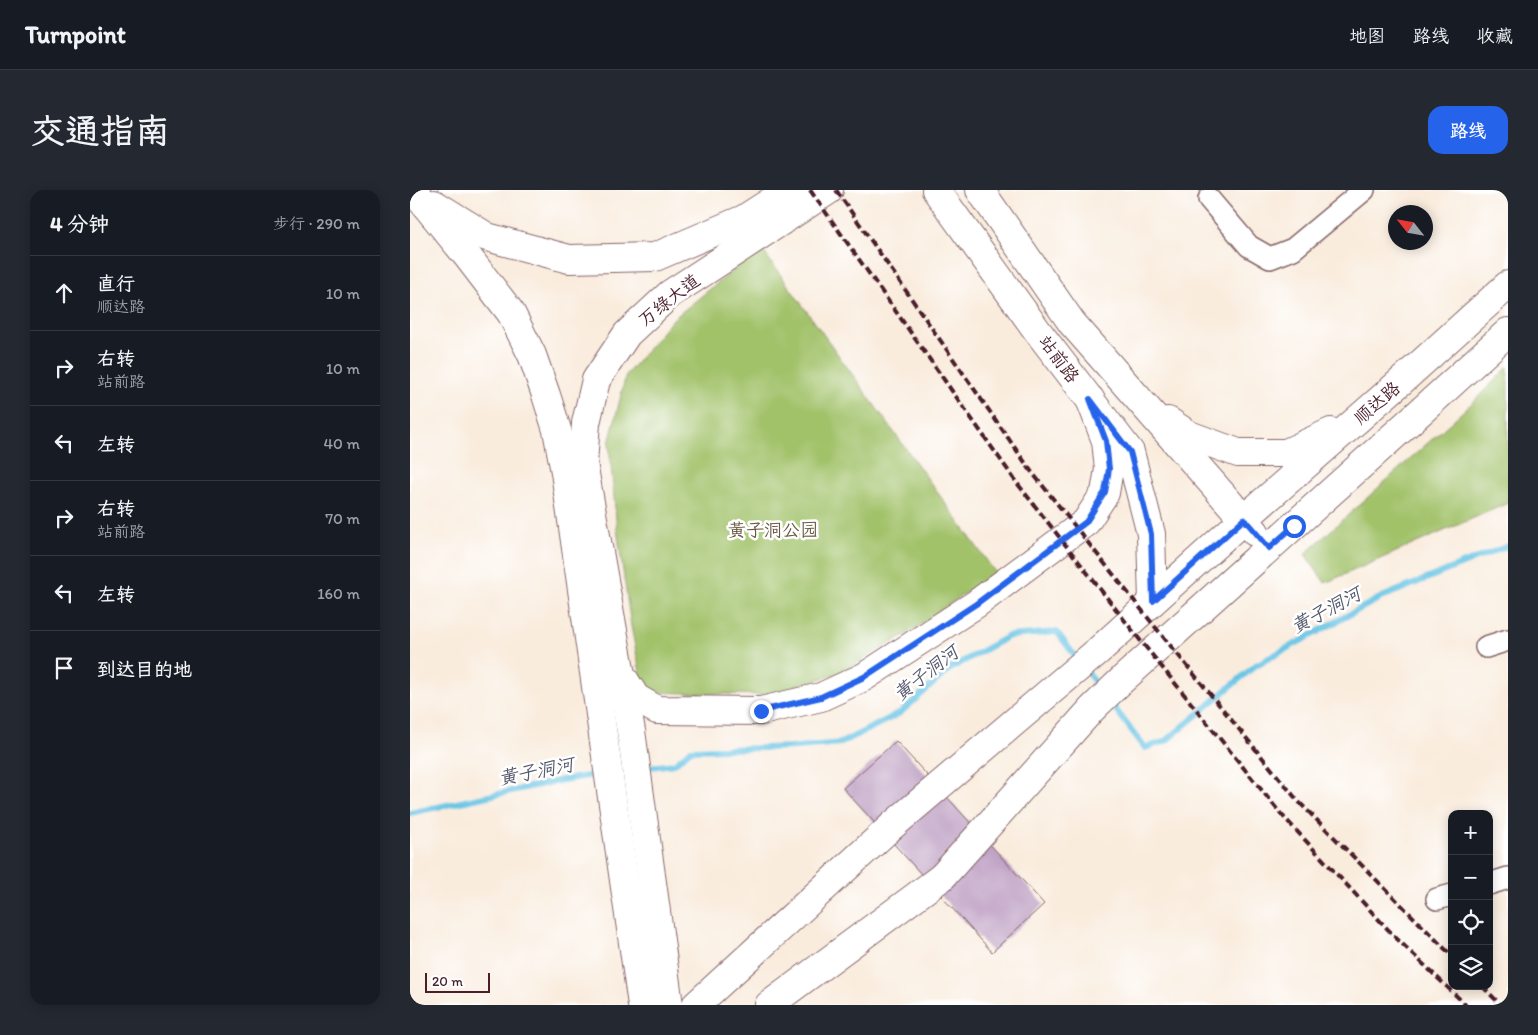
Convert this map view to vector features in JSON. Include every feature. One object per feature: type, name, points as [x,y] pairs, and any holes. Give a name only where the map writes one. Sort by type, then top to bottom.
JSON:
[{"type":"main road","name":"万绿大道","points":[[412,191],[487,237],[569,258],[655,257],[744,219],[789,190]]},
{"type":"main road","name":"万绿大道","points":[[669,1005],[631,731],[583,463],[586,423],[596,380],[627,334],[670,294],[829,190]]},
{"type":"main road","name":"站前路","points":[[936,190],[1036,329],[1130,452],[1151,534],[1153,601]]},
{"type":"main road","name":"站前路","points":[[980,190],[1072,322],[1269,548]]},
{"type":"main road","points":[[412,191],[468,257],[511,313],[532,356],[557,430],[565,472],[642,1005]]},
{"type":"main road","name":"顺达路","points":[[696,1005],[893,825],[1098,651],[1508,285]]},
{"type":"main road","name":"顺达路","points":[[769,1005],[942,877],[1092,709],[1123,679],[1508,332]]},
{"type":"main road","points":[[620,672],[636,698],[657,710],[761,711],[821,697],[864,677],[976,604],[1086,522],[1105,492],[1109,469],[1106,441],[1090,399]]},
{"type":"main road","points":[[1144,405],[1189,435],[1238,453],[1286,453],[1359,418]]},
{"type":"street","points":[[1209,199],[1249,246],[1270,258],[1293,249],[1364,190]]},
{"type":"street","points":[[1486,647],[1508,640]]},
{"type":"street","points":[[1493,883],[1508,878]]},
{"type":"green space","name":"黄子洞公园","points":[[761,248],[995,572],[910,632],[838,674],[764,695],[644,692],[631,626],[617,529],[609,444],[626,375],[673,319]]},
{"type":"green space","points":[[1508,367],[1508,503],[1325,583],[1305,554],[1472,403]]},
{"type":"building","points":[[896,741],[1044,904],[992,952],[843,788]]},
{"type":"waterway","name":"黄子洞河","points":[[1110,702],[1145,748],[1166,741],[1256,665],[1382,597],[1508,546]]},
{"type":"waterway","name":"黄子洞河","points":[[642,768],[674,764],[691,750],[798,747],[841,743],[900,713],[951,668],[1009,636],[1057,632],[1078,660]]},
{"type":"waterway","name":"黄子洞河","points":[[1086,670],[1102,692]]},
{"type":"waterway","name":"黄子洞河","points":[[410,813],[562,780],[602,774]]},
{"type":"railway","points":[[810,190],[1017,483],[1140,640],[1281,814],[1395,937],[1466,1005]]},
{"type":"railway","points":[[836,190],[1031,471],[1156,628],[1298,801],[1448,952]]},
{"type":"railway","points":[[1486,990],[1501,1005]]},
{"type":"route","points":[[761,711],[821,697],[864,677],[976,604],[1086,522],[1105,492],[1109,469],[1106,441],[1090,399],[1130,452],[1151,534],[1153,601],[1244,519],[1269,548],[1294,526]]}]
